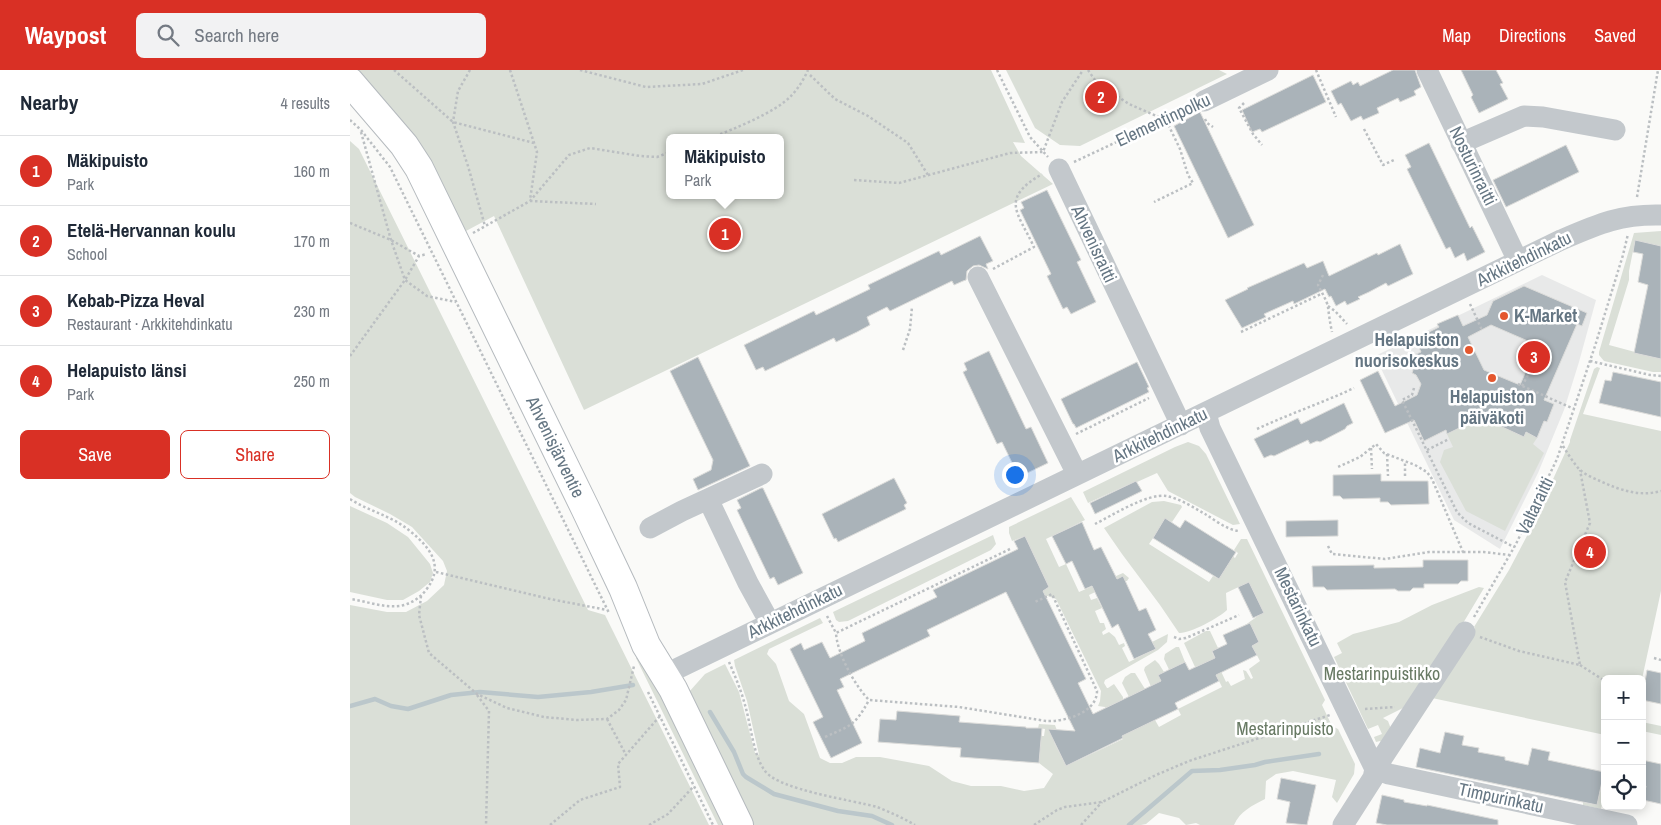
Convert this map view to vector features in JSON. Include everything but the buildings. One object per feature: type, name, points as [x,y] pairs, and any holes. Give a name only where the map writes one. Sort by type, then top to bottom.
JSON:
[{"type":"main road","name":"Ahvenisjärventie","points":[[350,82],[404,145],[419,168],[623,588],[646,645],[650,679],[674,689],[738,825]]},
{"type":"street","name":"Elementinpolku","points":[[1204,101],[1268,70]]},
{"type":"street","name":"Nosturinraitti","points":[[1427,70],[1518,261]]},
{"type":"street","points":[[1462,143],[1524,116],[1543,117],[1614,130]]},
{"type":"street","name":"Ahvenisraitti","points":[[1059,169],[1181,425]]},
{"type":"street","name":"Arkkitehdinkatu","points":[[650,679],[1598,224],[1632,215],[1661,215]]},
{"type":"street","points":[[978,277],[1077,474]]},
{"type":"street","name":"Mestarinkatu","points":[[1206,413],[1210,428],[1375,769]]},
{"type":"street","points":[[650,528],[682,510],[762,474]]},
{"type":"street","points":[[708,499],[748,583],[770,623]]},
{"type":"street","points":[[1343,825],[1373,778],[1375,769],[1465,632]]},
{"type":"street","name":"Timpurinkatu","points":[[1375,769],[1389,774],[1627,825]]},
{"type":"path","points":[[394,70],[453,122],[534,143]]},
{"type":"path","points":[[470,70],[458,91],[453,122],[485,226]]},
{"type":"path","points":[[510,70],[537,152],[530,201]]},
{"type":"path","points":[[580,70],[646,87],[702,84],[743,70]]},
{"type":"path","points":[[720,134],[769,111],[791,97],[804,80],[808,70]]},
{"type":"path","points":[[997,70],[1030,137],[1059,169]]},
{"type":"path","points":[[1044,152],[1062,102],[1083,70]]},
{"type":"path","points":[[1088,70],[1097,83],[1129,104],[1166,120],[1193,183],[1154,202]]},
{"type":"path","points":[[1316,70],[1336,117]]},
{"type":"path","points":[[1638,184],[1658,70]]},
{"type":"path","points":[[810,75],[835,99],[868,116],[908,142],[928,175]]},
{"type":"path","points":[[1238,84],[1246,101],[1239,108],[1252,134],[1262,145]]},
{"type":"path","name":"Elementinpolku","points":[[978,277],[1034,247],[1015,207],[1015,199],[1027,183],[1048,170],[1059,169],[1204,101]]},
{"type":"path","points":[[350,120],[361,130],[390,167],[612,619]]},
{"type":"path","points":[[1364,129],[1383,165],[1394,160]]},
{"type":"path","points":[[361,130],[391,240],[405,280],[427,296],[456,302]]},
{"type":"path","points":[[467,236],[530,201],[569,155],[590,148],[640,156],[657,157],[666,154]]},
{"type":"path","points":[[854,180],[899,183],[1010,153],[1044,152]]},
{"type":"path","points":[[530,201],[596,204]]},
{"type":"path","name":"Valtaraitti","points":[[1465,632],[1510,555],[1541,494],[1562,446],[1623,256],[1632,215]]},
{"type":"path","points":[[350,223],[391,240],[419,256],[427,254]]},
{"type":"path","points":[[350,356],[405,280],[419,256]]},
{"type":"path","points":[[1323,275],[1318,285],[1321,294],[1328,306],[1349,327]]},
{"type":"path","points":[[1241,332],[1321,294]]},
{"type":"path","points":[[1469,302],[1482,330]]},
{"type":"path","points":[[1328,306],[1328,314],[1334,335]]},
{"type":"path","points":[[903,350],[910,329],[912,307]]},
{"type":"path","points":[[1590,361],[1661,376]]},
{"type":"path","points":[[1522,386],[1528,375]]},
{"type":"path","points":[[1518,384],[1574,409]]},
{"type":"path","points":[[1257,429],[1354,388]]},
{"type":"path","points":[[1414,388],[1412,395],[1402,400],[1457,512],[1468,523],[1514,547]]},
{"type":"path","points":[[1061,441],[1164,390]]},
{"type":"path","points":[[1427,450],[1449,439]]},
{"type":"path","points":[[1338,467],[1360,457],[1376,444],[1384,453],[1427,472],[1432,479],[1463,552]]},
{"type":"path","points":[[1562,446],[1580,470],[1593,478],[1623,491],[1646,494],[1661,491]]},
{"type":"path","points":[[1371,448],[1372,469]]},
{"type":"path","points":[[1387,454],[1388,476]]},
{"type":"path","points":[[1405,462],[1405,476]]},
{"type":"path","points":[[1580,470],[1590,523],[1565,582],[1580,665]]},
{"type":"path","points":[[1096,524],[1147,498],[1160,496],[1170,497],[1183,502],[1230,529],[1243,531]]},
{"type":"path","points":[[350,499],[387,516],[421,540],[435,563],[436,572],[432,582],[421,596],[402,605],[392,606],[350,599]]},
{"type":"path","points":[[1328,546],[1332,554],[1385,559],[1429,552],[1484,552],[1510,555]]},
{"type":"path","points":[[836,633],[1010,550]]},
{"type":"path","points":[[436,572],[607,610]]},
{"type":"path","points":[[825,612],[836,633],[836,641],[852,676],[862,694],[869,700],[959,707],[1055,722],[1090,708],[1096,700],[1097,691],[1052,594],[1036,602]]},
{"type":"path","points":[[421,596],[419,615],[429,654],[470,690],[507,708],[544,717],[577,720],[608,718],[619,710],[626,700],[634,664],[650,679],[660,716],[713,825]]},
{"type":"path","points":[[1174,637],[1179,639],[1186,638],[1239,615]]},
{"type":"path","points":[[1465,632],[1520,651],[1580,665],[1601,678]]},
{"type":"path","points":[[1654,658],[1661,660]]},
{"type":"path","points":[[728,659],[745,704],[755,748],[761,764],[767,773],[796,787],[886,810],[915,825]]},
{"type":"path","points":[[477,694],[489,711],[486,825]]},
{"type":"path","points":[[825,737],[852,725],[861,715],[869,700]]},
{"type":"path","points":[[1034,825],[1040,824],[1065,806],[1102,802],[1189,761],[1309,721],[1348,711],[1417,705]]},
{"type":"path","points":[[550,825],[580,800],[620,788],[618,764],[660,716]]},
{"type":"path","points":[[608,718],[626,755]]},
{"type":"path","points":[[649,825],[668,814],[694,786]]},
{"type":"path","points":[[1081,825],[1102,802]]},
{"type":"shaded area","points":[[1542,275],[1596,300],[1564,410],[1538,473],[1500,549],[1454,520],[1375,356]]},
{"type":"green space","points":[[352,70],[991,70],[1025,143],[1013,142],[1021,156],[1053,184],[584,410],[494,216],[466,231],[417,139]]},
{"type":"green space","points":[[1006,70],[1219,70],[1227,74],[1080,146],[1060,145],[1035,128]]},
{"type":"green space","points":[[350,141],[359,149],[588,610],[605,615],[709,825],[350,825],[350,605],[387,612],[406,612],[427,601],[444,585],[447,571],[443,561],[412,527],[350,493]]},
{"type":"green space","points":[[1661,231],[1661,246],[1635,241],[1629,280],[1609,345],[1661,359],[1661,372],[1653,372],[1604,361],[1599,352],[1634,233]]},
{"type":"green space","points":[[1600,368],[1583,414],[1661,431],[1661,591],[1643,675],[1601,675],[1601,734],[1432,698],[1509,570],[1528,534],[1570,442],[1594,369]]},
{"type":"green space","points":[[1476,415],[1481,418],[1486,415],[1502,422],[1500,426],[1526,432],[1537,438],[1533,444],[1544,453],[1505,531],[1466,511],[1440,462],[1444,450],[1453,447],[1447,434]]},
{"type":"green space","points":[[1188,442],[1199,446],[1206,454],[1240,524],[1233,525],[1168,491],[1157,473],[1088,503],[1083,492]]},
{"type":"green space","name":"Mestarinpuisto","points":[[1071,497],[1085,520],[1046,539],[1059,567],[1066,564],[1079,592],[1123,573],[1129,578],[1127,581],[1116,582],[1089,595],[1091,600],[1097,598],[1102,608],[1095,611],[1100,623],[1104,623],[1106,629],[1102,632],[1103,635],[1109,632],[1115,637],[1119,645],[1124,643],[1125,646],[1122,648],[1129,662],[1155,649],[1152,642],[1168,634],[1167,642],[1158,650],[1105,680],[1104,683],[1107,688],[1114,684],[1123,697],[1118,702],[1155,720],[1159,727],[1181,715],[1178,709],[1222,687],[1209,661],[1195,667],[1184,643],[1206,631],[1210,631],[1218,648],[1212,652],[1226,682],[1228,681],[1231,686],[1245,679],[1243,670],[1246,671],[1251,679],[1253,678],[1249,669],[1260,661],[1252,646],[1259,642],[1254,631],[1244,636],[1248,630],[1245,625],[1264,613],[1249,582],[1226,593],[1227,610],[1223,613],[1196,628],[1179,633],[1104,528],[1152,502],[1164,501],[1181,505],[1182,507],[1172,522],[1166,519],[1149,544],[1209,582],[1213,576],[1219,579],[1231,555],[1235,558],[1238,553],[1234,550],[1241,539],[1247,539],[1325,700],[1322,705],[1332,726],[1338,729],[1355,764],[1354,774],[1337,803],[1332,797],[1336,780],[1293,771],[1276,774],[1266,781],[1265,799],[1243,812],[1234,825],[1200,825],[1196,823],[1186,825],[1179,818],[1159,813],[1146,824],[1141,825],[747,825],[689,692],[705,674],[725,664],[739,692],[755,753],[759,755],[747,701],[734,660],[820,618],[823,623],[769,649],[767,654],[776,664],[789,701],[804,714],[820,758],[830,763],[842,763],[856,757],[880,757],[929,766],[952,781],[971,786],[1001,786],[1024,791],[1044,788],[1053,774],[1039,763],[1041,737],[1037,736],[1044,736],[1045,729],[1038,728],[1039,724],[1055,725],[1060,739],[1054,742],[1066,766],[1123,739],[1108,710],[1105,707],[1098,706],[1101,691],[1056,599],[1039,593],[1049,587],[1025,536],[1012,541],[1009,533],[1009,527]]},
{"type":"green space","points":[[350,506],[387,523],[408,537],[430,564],[433,573],[430,582],[403,600],[387,600],[350,592]]},
{"type":"green space","points":[[993,535],[996,544],[991,550],[848,621],[839,622],[836,620],[833,612]]},
{"type":"green space","name":"Mestarinpuistikko","points":[[1479,587],[1484,588],[1459,630],[1403,708],[1383,718],[1388,721],[1391,729],[1384,745],[1380,741],[1376,742],[1374,737],[1382,734],[1378,725],[1368,729],[1334,657],[1342,653],[1337,643],[1353,634],[1399,622],[1432,605]]},
{"type":"green space","points":[[1179,647],[1185,662],[1180,664],[1182,669],[1188,667],[1189,670],[1173,678],[1164,659],[1165,654]]},
{"type":"green space","points":[[641,656],[728,825],[718,825],[636,658]]},
{"type":"green space","points":[[1155,660],[1164,672],[1158,675],[1166,677],[1154,694],[1144,670],[1145,667]]},
{"type":"green space","points":[[1135,673],[1145,689],[1140,691],[1133,705],[1122,683],[1125,677]]},
{"type":"green space","points":[[1646,723],[1661,726],[1661,735],[1646,732]]},
{"type":"green space","points":[[1601,788],[1601,809],[1583,805],[1583,802],[1597,805]]},
{"type":"waterway","points":[[350,706],[375,699],[391,706],[408,709],[451,695],[480,692],[538,697],[591,692],[633,685]]},
{"type":"waterway","points":[[710,712],[734,752],[746,777],[774,794],[838,811],[872,816],[892,825]]},
{"type":"waterway","points":[[1129,825],[1192,771],[1220,770],[1319,754]]},
{"type":"place","name":"Etelä-Hervannan koulu","points":[[1101,97]]},
{"type":"place","name":"Mäkipuisto","points":[[725,234]]},
{"type":"place","name":"K-Market","points":[[1504,316]]},
{"type":"place","name":"Helapuiston nuorisokeskus","points":[[1469,350]]},
{"type":"place","name":"Kebab-Pizza Heval","points":[[1534,357]]},
{"type":"place","name":"Helapuiston päiväkoti","points":[[1492,378]]},
{"type":"place","name":"Helapuisto länsi","points":[[1590,552]]}]
